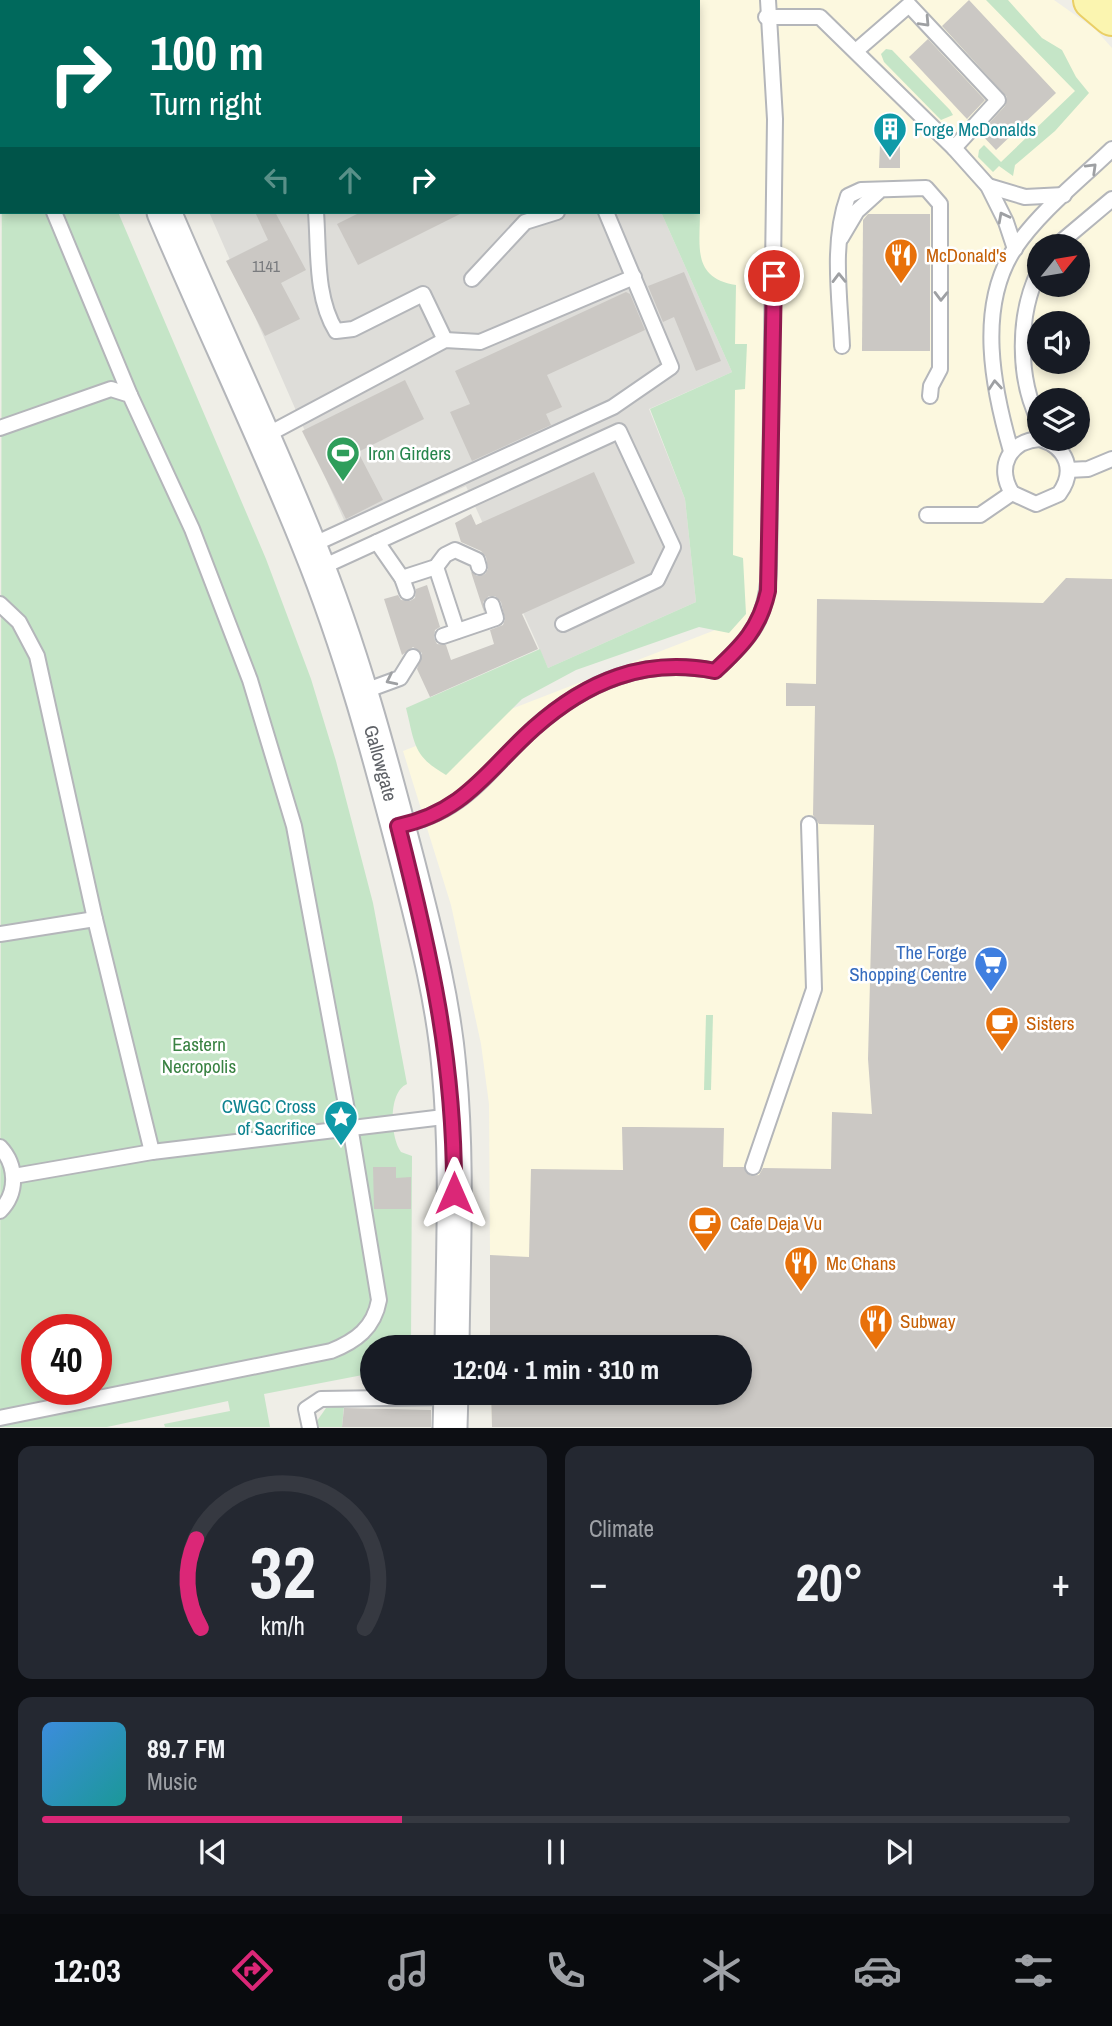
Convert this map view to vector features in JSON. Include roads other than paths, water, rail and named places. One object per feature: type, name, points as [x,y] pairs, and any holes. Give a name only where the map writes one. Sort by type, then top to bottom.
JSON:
[{"type":"main road","points":[[1093,0],[1112,16]]},
{"type":"street","name":"Gallowgate","points":[[165,214],[314,557],[362,692],[398,826],[437,987],[448,1054],[453,1116],[452,1335]]},
{"type":"lane","points":[[398,826],[423,821],[463,800],[554,711],[618,676],[650,667],[672,665],[715,671],[748,640],[761,618],[768,591],[775,119],[766,17],[768,0]]},
{"type":"lane","points":[[857,50],[909,5],[998,100],[954,148]]},
{"type":"lane","points":[[766,17],[820,17],[857,50],[988,186],[1006,222],[1015,249]]},
{"type":"lane","points":[[1011,451],[994,387],[994,326],[998,286],[1015,249],[1064,195],[1112,149]]},
{"type":"lane","points":[[988,186],[1025,197],[1064,195]]},
{"type":"lane","points":[[842,346],[839,242],[842,213],[848,196],[861,190],[878,192],[926,188],[940,204],[940,369],[930,396]]},
{"type":"lane","points":[[1070,234],[1112,199]]},
{"type":"lane","points":[[0,1418],[331,1351],[362,1334],[372,1323],[379,1300],[350,1126],[294,826],[250,681],[191,529],[130,395],[55,214]]},
{"type":"lane","points":[[316,214],[323,295],[327,317],[336,331],[353,329],[423,294],[445,340]]},
{"type":"lane","points":[[472,279],[525,222],[551,214]]},
{"type":"lane","points":[[314,557],[613,407],[671,367],[607,214]]},
{"type":"lane","points":[[263,437],[445,340],[480,342],[634,277]]},
{"type":"lane","points":[[1027,390],[1024,378],[1030,298]]},
{"type":"lane","points":[[0,428],[111,389],[130,395]]},
{"type":"lane","points":[[314,557],[377,542],[620,431],[673,547],[657,580],[564,624]]},
{"type":"lane","points":[[1027,443],[1019,444],[1011,451],[1004,468],[1004,477],[1012,494],[1036,504],[1052,499],[1064,487],[1069,470],[1060,451]]},
{"type":"lane","points":[[1069,470],[1088,469],[1112,460]]},
{"type":"lane","points":[[927,515],[980,515],[1012,494]]},
{"type":"lane","points":[[377,542],[405,585],[436,567],[445,555],[454,550],[477,560],[479,567]]},
{"type":"lane","points":[[436,567],[450,633],[496,618],[492,605]]},
{"type":"lane","points":[[0,604],[19,622],[37,656],[95,919],[152,1153]]},
{"type":"lane","points":[[362,692],[400,678],[413,657]]},
{"type":"lane","points":[[752,1167],[814,989],[809,824]]},
{"type":"lane","points":[[0,933],[95,919]]},
{"type":"lane","points":[[14,1176],[152,1153],[350,1126],[453,1116]]},
{"type":"lane","points":[[0,1147],[10,1161],[14,1176],[12,1192],[0,1211]]},
{"type":"lane","points":[[310,1427],[306,1409],[321,1399],[451,1406]]},
{"type":"place","name":"Forge McDonalds","points":[[890,159]]},
{"type":"place","name":"McDonald's","points":[[901,285]]},
{"type":"place","name":"Iron Girders","points":[[343,483]]},
{"type":"place","name":"The Forge Shopping Centre","points":[[991,993]]},
{"type":"place","name":"Sisters","points":[[1002,1053]]},
{"type":"place","name":"CWGC Cross of Sacrifice","points":[[341,1147]]},
{"type":"place","name":"Cafe Deja Vu","points":[[705,1253]]},
{"type":"place","name":"Mc Chans","points":[[801,1293]]},
{"type":"place","name":"Subway","points":[[876,1351]]},
{"type":"park label","name":"Eastern Necropolis","points":[[199,1055]]}]
